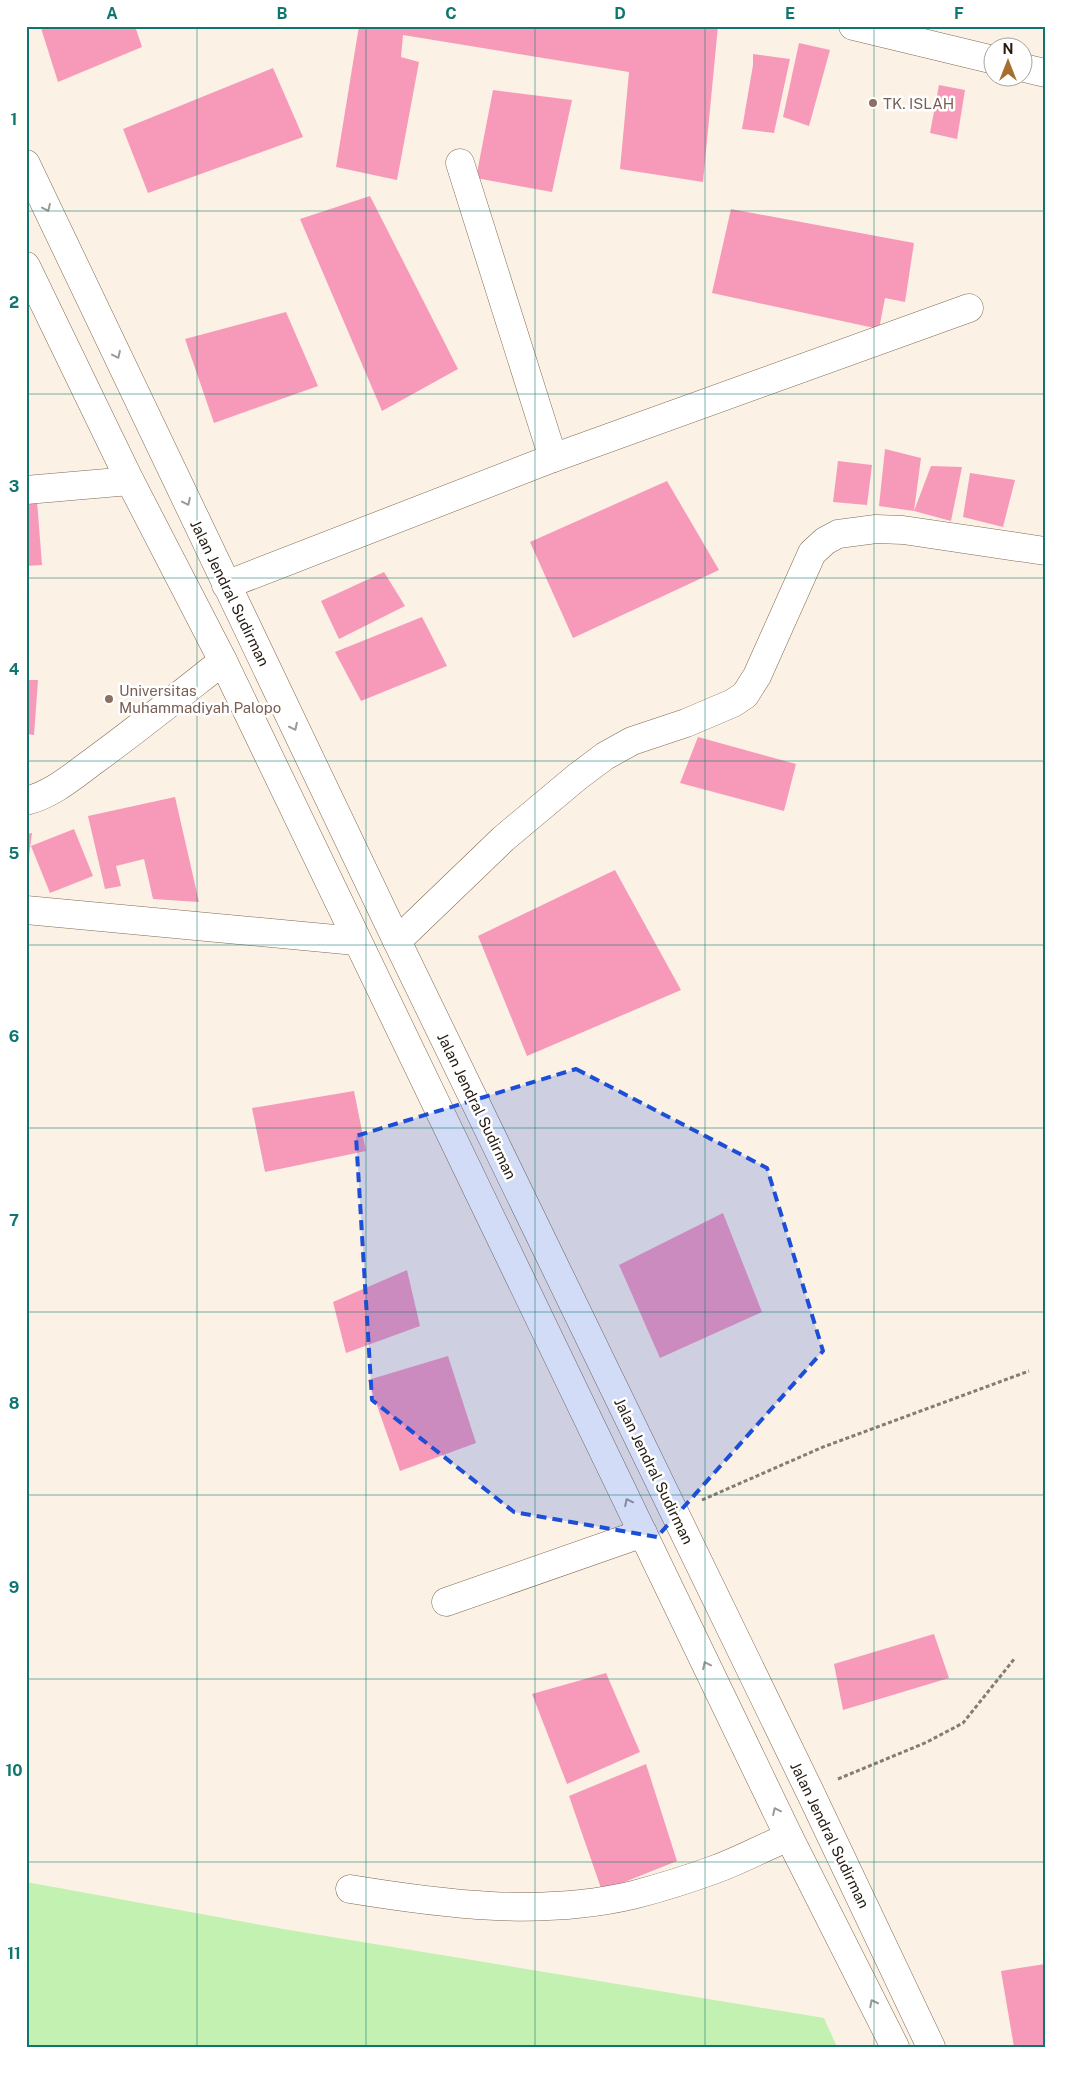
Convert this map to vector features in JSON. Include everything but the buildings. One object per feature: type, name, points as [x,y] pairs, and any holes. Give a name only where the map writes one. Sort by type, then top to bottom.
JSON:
[{"type":"main road","points":[[853,26],[984,58]]},
{"type":"main road","points":[[460,163],[553,458]]},
{"type":"main road","name":"Jalan Jendral Sudirman","points":[[26,164],[396,941],[811,1794],[931,2047]]},
{"type":"main road","points":[[26,266],[130,481],[223,661],[356,941],[789,1837],[895,2047]]},
{"type":"main road","points":[[226,585],[553,458],[969,308]]},
{"type":"main road","points":[[26,490],[130,481]]},
{"type":"main road","points":[[396,941],[503,839],[576,777],[605,756],[632,741],[733,703],[745,695],[756,676],[812,553],[825,541],[838,534],[857,531],[903,530],[1045,551]]},
{"type":"main road","points":[[26,802],[42,797],[58,787],[223,661]]},
{"type":"main road","points":[[26,910],[356,941]]},
{"type":"main road","points":[[446,1602],[643,1533]]},
{"type":"main road","points":[[350,1889],[437,1902],[504,1907],[594,1902],[632,1895],[717,1869],[789,1837]]},
{"type":"path","points":[[674,1512],[823,1446],[1029,1371]]},
{"type":"path","points":[[811,1794],[839,1778],[941,1736],[963,1724],[1015,1658]]},
{"type":"highlighted area","points":[[576,1069],[767,1168],[823,1351],[657,1537],[514,1512],[372,1400],[356,1136]]},
{"type":"green space","points":[[26,1882],[283,1929],[824,2018],[837,2047],[26,2047]]},
{"type":"place","name":"TK. ISLAH","points":[[873,103]]},
{"type":"place","name":"Universitas Muhammadiyah Palopo","points":[[109,699]]}]
